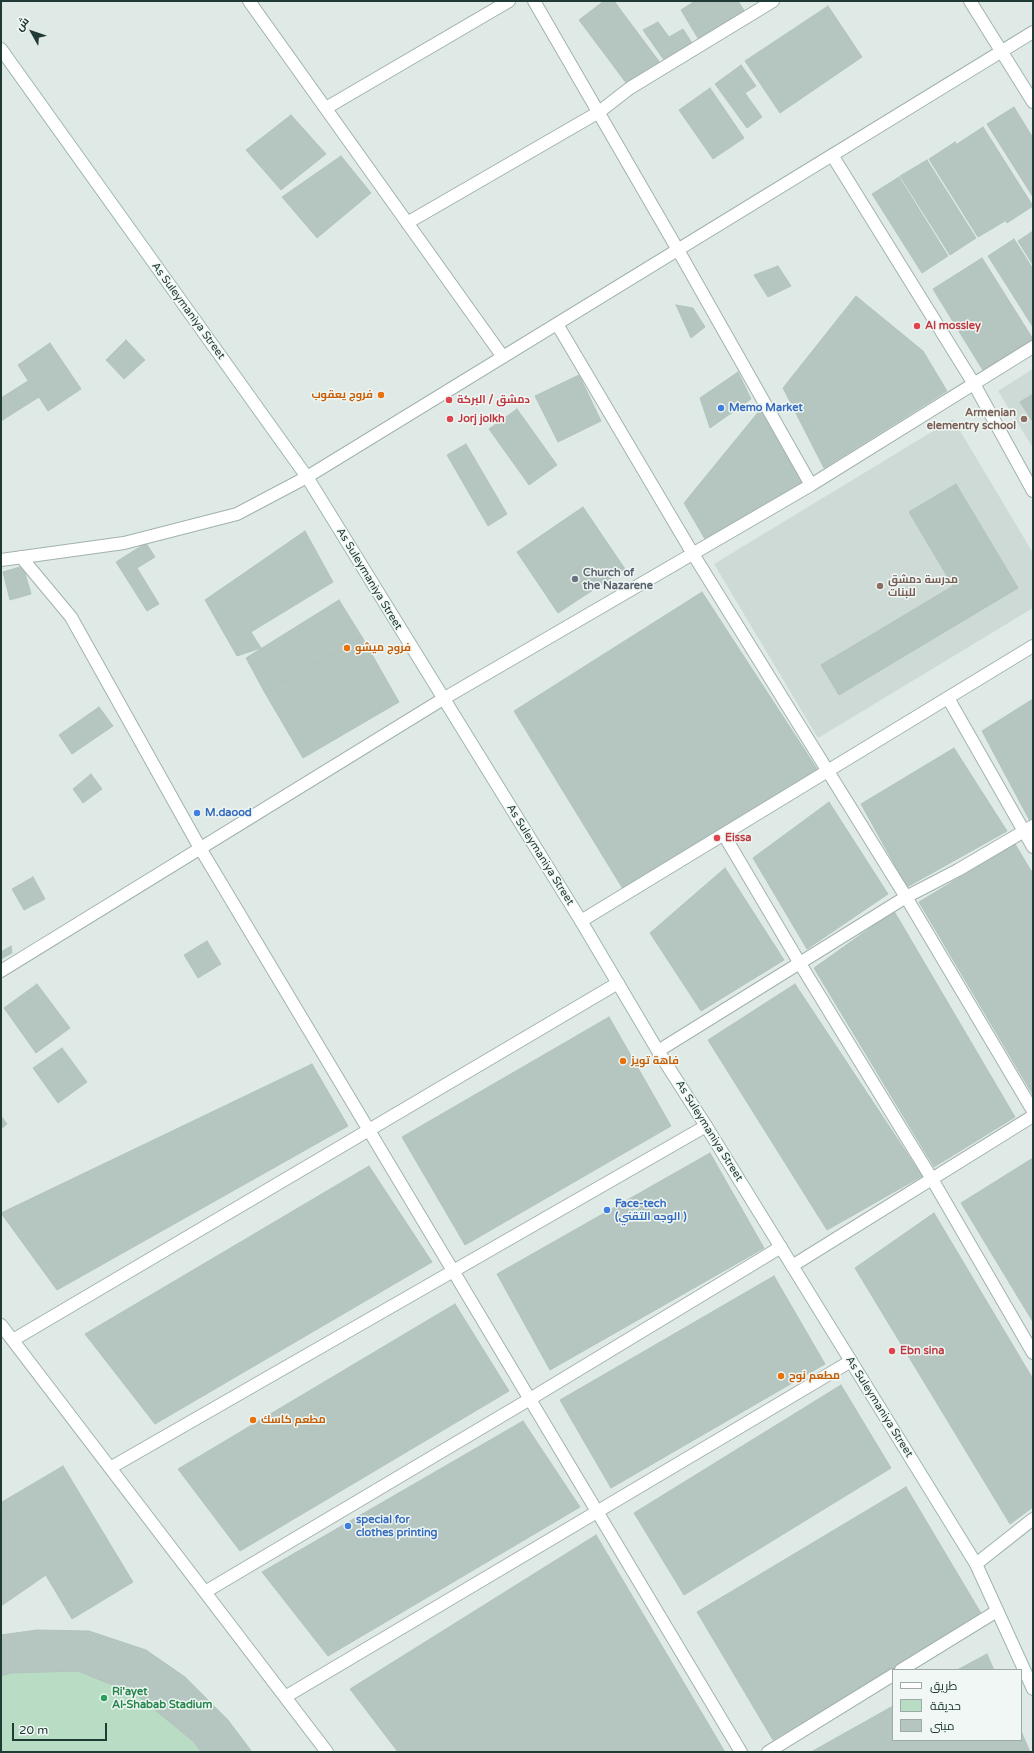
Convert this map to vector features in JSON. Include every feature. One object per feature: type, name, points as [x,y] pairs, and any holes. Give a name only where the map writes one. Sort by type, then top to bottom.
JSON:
[{"type":"street","points":[[326,108],[509,1]]},
{"type":"street","points":[[534,1],[678,250],[811,485]]},
{"type":"street","points":[[407,223],[599,112],[630,88],[773,1]]},
{"type":"street","points":[[970,1],[1033,102]]},
{"type":"street","points":[[256,3],[326,108],[502,357]]},
{"type":"street","points":[[1,560],[124,543],[237,514],[307,477],[1033,32]]},
{"type":"street","name":"As Suleymaniya Street","points":[[1,49],[307,477],[581,921],[658,1051],[706,1126],[976,1564],[1033,1689]]},
{"type":"street","points":[[832,155],[974,384],[1033,491]]},
{"type":"street","points":[[557,324],[693,554],[906,897],[1033,1111]]},
{"type":"street","points":[[1,971],[443,699],[811,485],[1033,347]]},
{"type":"street","points":[[21,557],[70,617],[200,848],[741,1752]]},
{"type":"street","points":[[581,921],[1033,646]]},
{"type":"street","points":[[948,698],[1028,828],[1033,848]]},
{"type":"street","points":[[658,1051],[799,962],[906,897],[958,870],[1028,828]]},
{"type":"street","points":[[724,835],[799,962],[932,1179],[1033,1353]]},
{"type":"street","points":[[13,1340],[618,983]]},
{"type":"street","points":[[792,1266],[1033,1116]]},
{"type":"street","points":[[110,1468],[706,1126]]},
{"type":"street","points":[[205,1592],[530,1399],[781,1247]]},
{"type":"street","points":[[1,1325],[327,1752]]},
{"type":"street","points":[[285,1697],[598,1513],[851,1361]]},
{"type":"street","points":[[976,1564],[1033,1519]]},
{"type":"street","points":[[903,1669],[997,1611]]},
{"type":"street","points":[[768,1752],[892,1676]]},
{"type":"shaded area","name":"Armenian elementry school","points":[[1033,369],[1033,448],[998,391]]},
{"type":"shaded area","name":"مدرسة دمشق للبنات","points":[[953,419],[1033,553],[1033,608],[818,738],[714,564]]},
{"type":"green space","name":"Ri'ayet Al-Shabab Stadium","points":[[37,1630],[185,1677],[228,1720],[252,1752],[1,1752],[1,1635]]},
{"type":"building","points":[[604,1],[614,1],[661,64],[630,88],[579,20]]},
{"type":"building","points":[[695,1],[738,1],[745,12],[699,40],[681,10]]},
{"type":"building","points":[[828,6],[862,57],[780,113],[745,61]]},
{"type":"building","points":[[658,22],[669,37],[683,29],[692,43],[664,60],[643,30]]},
{"type":"building","points":[[741,65],[756,86],[745,93],[762,117],[747,128],[715,84]]},
{"type":"building","points":[[710,88],[744,138],[713,159],[679,110]]},
{"type":"building","points":[[1014,107],[1033,138],[1033,197],[987,124]]},
{"type":"building","points":[[291,115],[326,154],[281,190],[246,150]]},
{"type":"building","points":[[983,127],[1033,206],[1007,223],[957,144]]},
{"type":"building","points":[[955,142],[1005,221],[978,237],[929,159]]},
{"type":"building","points":[[341,156],[371,193],[317,238],[282,197]]},
{"type":"building","points":[[927,160],[976,238],[950,255],[900,176]]},
{"type":"building","points":[[899,177],[948,256],[922,273],[872,194]]},
{"type":"building","points":[[1033,231],[1033,265],[1018,241]]},
{"type":"building","points":[[1014,239],[1033,269],[1033,327],[988,256]]},
{"type":"building","points":[[982,258],[1033,339],[1033,341],[984,372],[933,289]]},
{"type":"building","points":[[778,266],[791,286],[768,297],[754,275]]},
{"type":"building","points":[[856,296],[923,351],[947,391],[824,468],[783,388]]},
{"type":"building","points":[[676,305],[693,308],[705,327],[691,338]]},
{"type":"building","points":[[126,340],[145,360],[124,379],[106,360]]},
{"type":"building","points":[[50,343],[81,389],[48,411],[18,365]]},
{"type":"building","points":[[738,372],[751,399],[710,428],[700,398]]},
{"type":"building","points":[[579,375],[601,421],[558,442],[535,396]]},
{"type":"building","points":[[28,381],[39,397],[1,421],[1,398]]},
{"type":"building","name":"Armenian elementry school","points":[[1033,394],[1033,422],[1020,402]]},
{"type":"building","points":[[517,409],[557,465],[529,485],[489,429]]},
{"type":"building","points":[[760,410],[804,483],[705,539],[684,503]]},
{"type":"building","points":[[466,444],[507,514],[488,526],[447,455]]},
{"type":"building","points":[[956,484],[1018,588],[839,695],[821,665],[953,586],[909,512]]},
{"type":"building","points":[[583,507],[625,569],[558,613],[517,552]]},
{"type":"building","points":[[305,531],[333,582],[251,632],[261,648],[237,656],[205,600]]},
{"type":"building","points":[[146,543],[155,557],[137,568],[159,604],[147,611],[116,562]]},
{"type":"building","points":[[23,566],[31,594],[10,600],[3,572]]},
{"type":"building","points":[[702,592],[821,775],[623,889],[514,711]]},
{"type":"building","points":[[339,600],[362,637],[265,693],[246,658]]},
{"type":"building","points":[[362,637],[399,702],[303,758],[265,693]]},
{"type":"building","points":[[1033,699],[1033,822],[1031,823],[982,731]]},
{"type":"building","points":[[99,707],[113,726],[72,754],[59,735]]},
{"type":"building","points":[[954,748],[1007,831],[907,887],[861,804]]},
{"type":"building","points":[[91,774],[102,789],[83,803],[73,789]]},
{"type":"building","points":[[829,802],[888,894],[807,949],[753,858]]},
{"type":"building","points":[[1015,844],[1033,874],[1033,1095],[919,902]]},
{"type":"building","points":[[725,868],[784,960],[701,1011],[650,933]]},
{"type":"building","points":[[33,877],[45,899],[24,910],[12,889]]},
{"type":"building","points":[[894,911],[1015,1117],[934,1167],[814,968]]},
{"type":"building","points":[[207,941],[221,964],[198,978],[184,955]]},
{"type":"building","points":[[11,946],[12,953],[1,959],[1,952]]},
{"type":"building","points":[[37,984],[70,1028],[36,1053],[4,1008]]},
{"type":"building","points":[[795,984],[922,1176],[827,1230],[708,1040]]},
{"type":"building","points":[[609,1017],[671,1126],[465,1245],[402,1137]]},
{"type":"building","points":[[62,1048],[87,1082],[58,1103],[33,1068]]},
{"type":"building","points":[[312,1064],[348,1126],[57,1290],[1,1213]]},
{"type":"building","points":[[1,1116],[7,1124],[1,1129]]},
{"type":"building","points":[[710,1153],[764,1248],[550,1370],[497,1274]]},
{"type":"building","points":[[1033,1158],[1033,1322],[961,1203]]},
{"type":"building","points":[[369,1166],[432,1262],[155,1424],[85,1334]]},
{"type":"building","points":[[934,1213],[1033,1379],[1033,1507],[1010,1524],[855,1268]]},
{"type":"building","points":[[774,1276],[825,1364],[611,1488],[560,1400]]},
{"type":"building","points":[[455,1304],[509,1391],[240,1551],[178,1469]]},
{"type":"building","points":[[841,1385],[891,1468],[684,1595],[634,1513]]},
{"type":"building","points":[[523,1421],[580,1507],[328,1656],[262,1572]]},
{"type":"building","points":[[63,1466],[133,1582],[72,1619],[2,1502]]},
{"type":"building","points":[[906,1487],[982,1615],[773,1740],[697,1612]]},
{"type":"building","points":[[2,1502],[46,1575],[1,1606],[1,1503]]},
{"type":"building","points":[[596,1535],[725,1752],[398,1752],[350,1689]]},
{"type":"building","points":[[37,1630],[89,1631],[146,1650],[185,1677],[228,1720],[252,1752],[201,1752],[194,1742],[137,1695],[78,1671],[11,1673],[1,1676],[1,1635]]},
{"type":"building","points":[[987,1654],[994,1669],[959,1669]]},
{"type":"building","points":[[892,1707],[892,1741],[1022,1741],[1022,1733],[1030,1752],[811,1752]]},
{"type":"place","name":"Al mossley","points":[[917,326]]},
{"type":"place","name":"فروج يعقوب","points":[[381,395]]},
{"type":"place","name":"دمشق / البركة","points":[[449,400]]},
{"type":"place","name":"Memo Market","points":[[721,408]]},
{"type":"place","name":"Jorj jolkh","points":[[450,419]]},
{"type":"place","name":"Armenian elementry school","points":[[1024,419]]},
{"type":"place","name":"Church of the Nazarene","points":[[575,579]]},
{"type":"place","name":"مدرسة دمشق للبنات","points":[[880,586]]},
{"type":"place","name":"فروج ميشو","points":[[347,648]]},
{"type":"place","name":"M.daood","points":[[197,813]]},
{"type":"place","name":"Eissa","points":[[717,838]]},
{"type":"place","name":"فاهة تويز","points":[[623,1061]]},
{"type":"place","name":"Face-tech (الوجه التقني )","points":[[607,1210]]},
{"type":"place","name":"Ebn sina","points":[[892,1351]]},
{"type":"place","name":"مطعم نوح","points":[[781,1376]]},
{"type":"place","name":"مطعم كاسك","points":[[253,1420]]},
{"type":"place","name":"special for clothes printing","points":[[348,1526]]},
{"type":"place","name":"Ri'ayet Al-Shabab Stadium","points":[[104,1698]]}]
